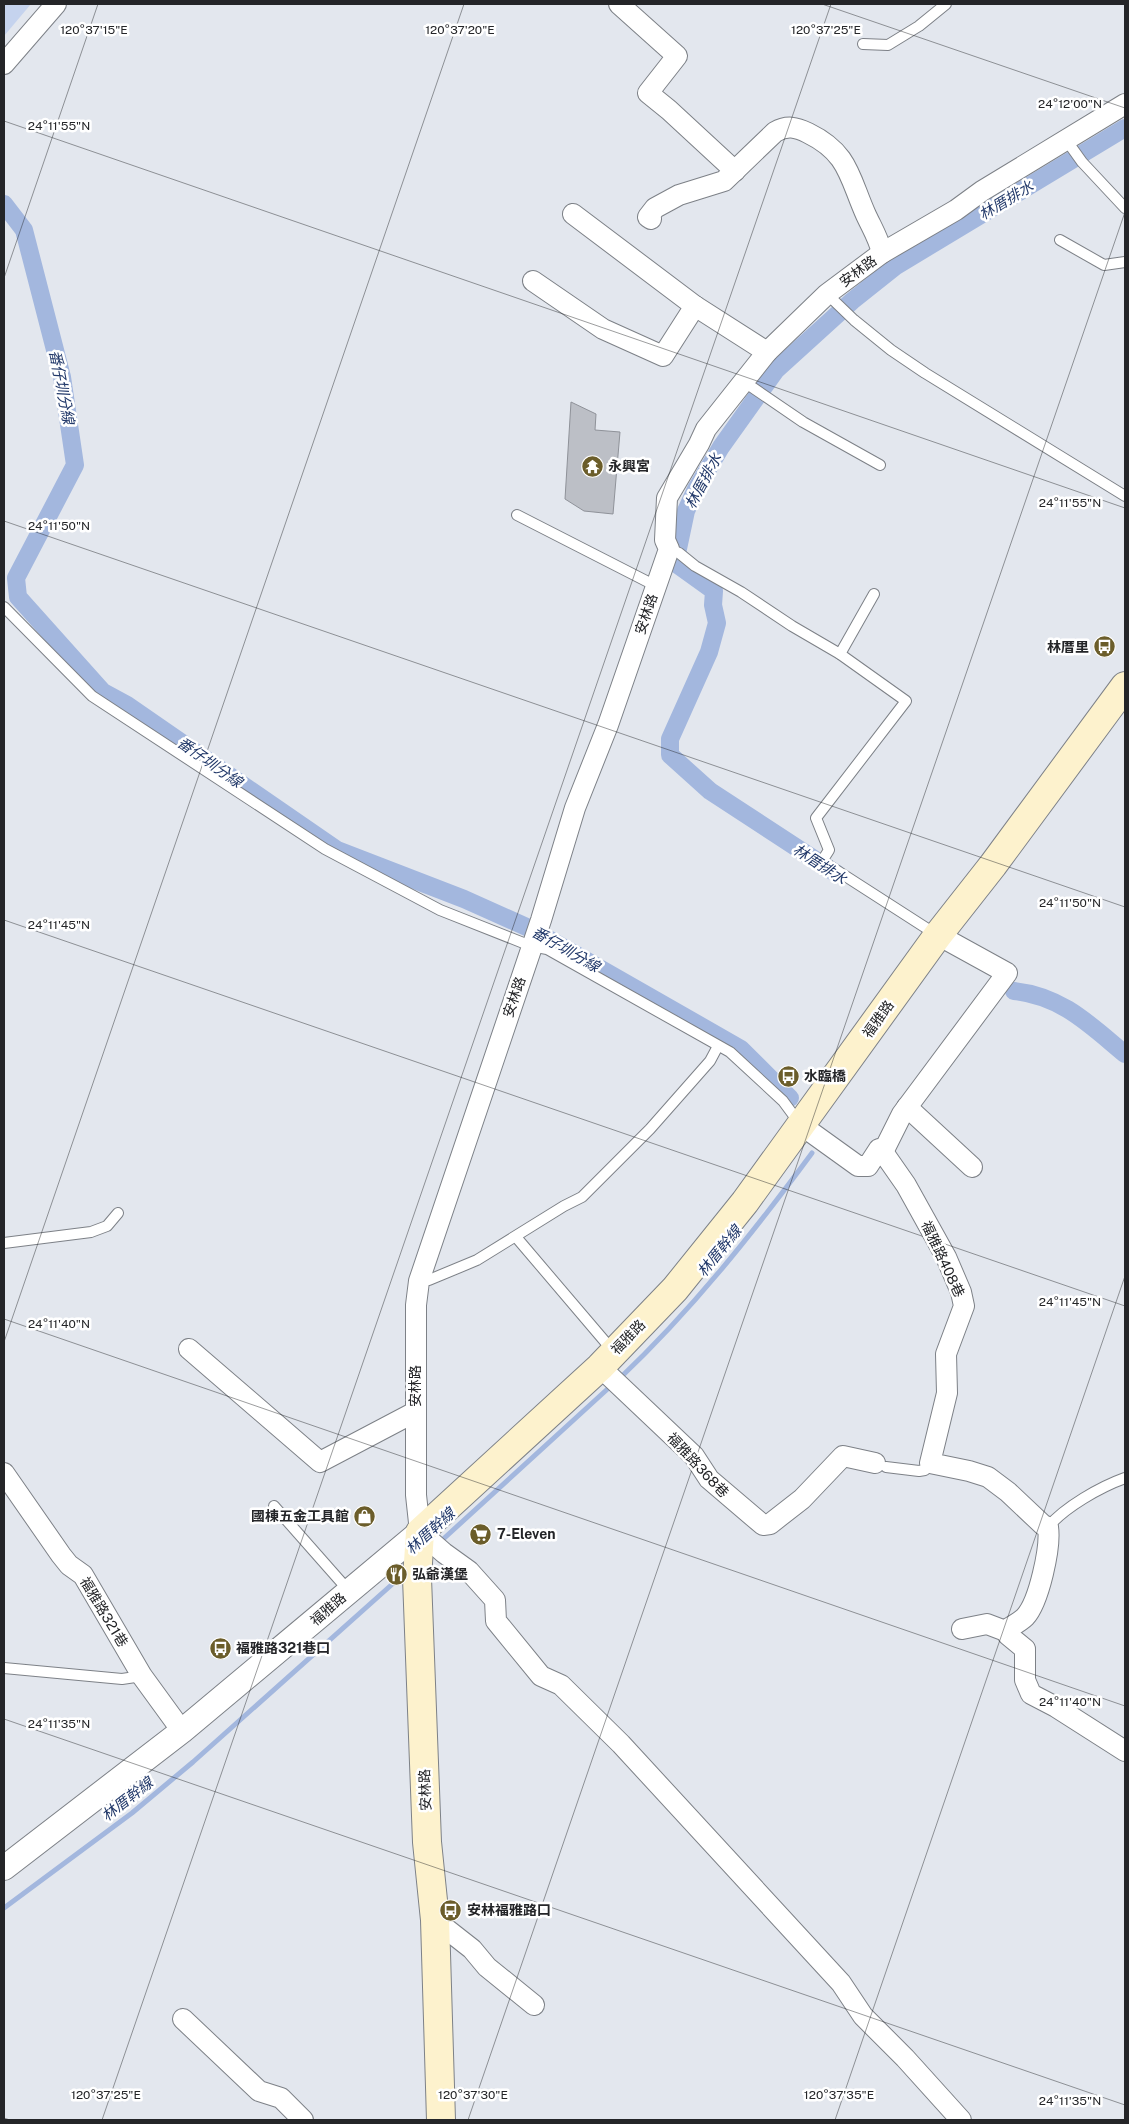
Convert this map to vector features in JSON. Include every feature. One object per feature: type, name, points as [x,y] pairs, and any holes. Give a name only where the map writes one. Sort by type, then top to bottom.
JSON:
[{"type":"main road","name":"福雅路","points":[[427,1543],[607,1365],[675,1289],[745,1202],[938,936],[1118,699]]},
{"type":"main road","name":"安林路","points":[[427,1543],[417,1575],[427,1842],[435,1920],[441,2120]]},
{"type":"street","points":[[4,64],[56,4]]},
{"type":"street","points":[[619,4],[676,56],[648,93],[670,110],[736,171]]},
{"type":"street","name":"安林路","points":[[427,1543],[416,1495],[416,1305],[419,1282],[541,920],[576,808],[608,725],[669,548],[665,540],[667,498],[706,429],[743,381],[767,352],[827,294],[882,253],[1125,104]]},
{"type":"street","points":[[651,219],[648,217],[655,208],[679,195],[724,182],[762,143],[784,127],[805,131],[821,140],[836,152],[847,166],[866,215],[878,239],[882,253]]},
{"type":"street","points":[[573,214],[695,306],[767,352]]},
{"type":"street","points":[[533,281],[603,329],[663,356],[695,306]]},
{"type":"street","points":[[801,1125],[858,1166],[868,1166],[879,1148],[882,1152],[894,1127],[1007,973],[938,936]]},
{"type":"street","points":[[908,1107],[972,1167]]},
{"type":"street","name":"福雅路408巷","points":[[882,1152],[906,1185],[946,1257],[961,1292],[964,1306],[946,1354],[947,1393],[930,1463]]},
{"type":"street","points":[[189,1350],[320,1462],[415,1412]]},
{"type":"street","name":"福雅路368巷","points":[[607,1365],[623,1390],[694,1456],[709,1479],[763,1525],[770,1524],[802,1499],[843,1456],[881,1465]]},
{"type":"street","points":[[930,1463],[988,1477],[1008,1492],[1043,1525],[1048,1527],[1050,1539],[1038,1589],[1026,1616],[1009,1628],[1008,1632]]},
{"type":"street","name":"福雅路321巷","points":[[4,1473],[61,1555],[69,1565],[83,1575],[142,1676],[182,1731]]},
{"type":"street","points":[[427,1543],[470,1570],[495,1600],[496,1621],[541,1676],[561,1685],[621,1744],[841,1983],[863,2016],[905,2058],[961,2120]]},
{"type":"street","name":"福雅路","points":[[4,1868],[182,1731],[349,1591],[427,1543]]},
{"type":"street","points":[[962,1629],[987,1624],[1008,1632],[1008,1635],[1025,1650],[1024,1680],[1031,1694],[1056,1707],[1125,1751]]},
{"type":"street","points":[[435,1920],[472,1949],[487,1967],[534,2005]]},
{"type":"street","points":[[183,2019],[258,2090],[281,2098],[303,2120]]},
{"type":"lane","points":[[863,44],[888,45],[919,26],[946,4]]},
{"type":"lane","points":[[1067,141],[1082,162],[1125,208]]},
{"type":"lane","points":[[1060,240],[1104,265],[1125,262]]},
{"type":"lane","points":[[827,294],[869,332],[925,374],[1125,496]]},
{"type":"lane","points":[[743,381],[803,422],[880,466]]},
{"type":"lane","points":[[517,515],[656,586]]},
{"type":"lane","points":[[669,548],[679,553],[695,566],[741,592],[792,626],[840,654],[906,701],[816,818],[829,850],[822,861],[938,936]]},
{"type":"lane","points":[[840,654],[874,594]]},
{"type":"lane","points":[[4,607],[92,696],[325,849],[440,910],[547,948],[730,1052],[782,1101],[801,1125]]},
{"type":"lane","points":[[419,1282],[429,1280],[477,1260],[564,1206],[582,1197],[650,1128],[710,1061],[718,1046]]},
{"type":"lane","points":[[4,1243],[92,1232],[107,1226],[118,1213]]},
{"type":"lane","points":[[516,1237],[607,1365]]},
{"type":"lane","points":[[881,1465],[919,1472],[925,1470],[930,1463]]},
{"type":"lane","points":[[1048,1527],[1054,1520],[1092,1494],[1108,1484],[1125,1478]]},
{"type":"lane","points":[[274,1506],[349,1591]]},
{"type":"lane","points":[[4,1668],[122,1679],[142,1676]]},
{"type":"shaded area","points":[[4,4],[31,4],[4,36]]},
{"type":"building","name":"永興宮","points":[[571,402],[596,414],[595,430],[620,432],[613,514],[584,511],[565,499]]},
{"type":"waterway","name":"林厝排水","points":[[837,874],[710,791],[670,755],[670,739],[709,652],[717,623],[713,605],[714,591],[675,563],[686,511],[696,489],[721,447],[776,370],[852,301],[896,266],[1125,128]]},
{"type":"waterway","name":"番仔圳分線","points":[[4,204],[24,230],[62,377],[75,465],[16,578],[18,597],[103,692],[127,705],[337,850],[464,899],[531,929],[741,1049],[790,1098]]},
{"type":"waterway","points":[[1014,991],[1031,994],[1061,1005],[1087,1023],[1125,1054]]},
{"type":"waterway","name":"林厝幹線","points":[[619,1379],[696,1299],[812,1153]]},
{"type":"waterway","name":"林厝幹線","points":[[440,1542],[613,1384]]},
{"type":"waterway","name":"林厝幹線","points":[[4,1908],[132,1813],[193,1762],[407,1571]]},
{"type":"place","name":"永興宮","points":[[592,466]]},
{"type":"place","name":"林厝里","points":[[1105,647]]},
{"type":"place","name":"水臨橋","points":[[788,1076]]},
{"type":"place","name":"國棟五金工具館","points":[[365,1516]]},
{"type":"place","name":"7-Eleven","points":[[481,1534]]},
{"type":"place","name":"弘爺漢堡","points":[[396,1574]]},
{"type":"place","name":"福雅路321巷口","points":[[220,1648]]},
{"type":"place","name":"安林福雅路口","points":[[451,1910]]}]
